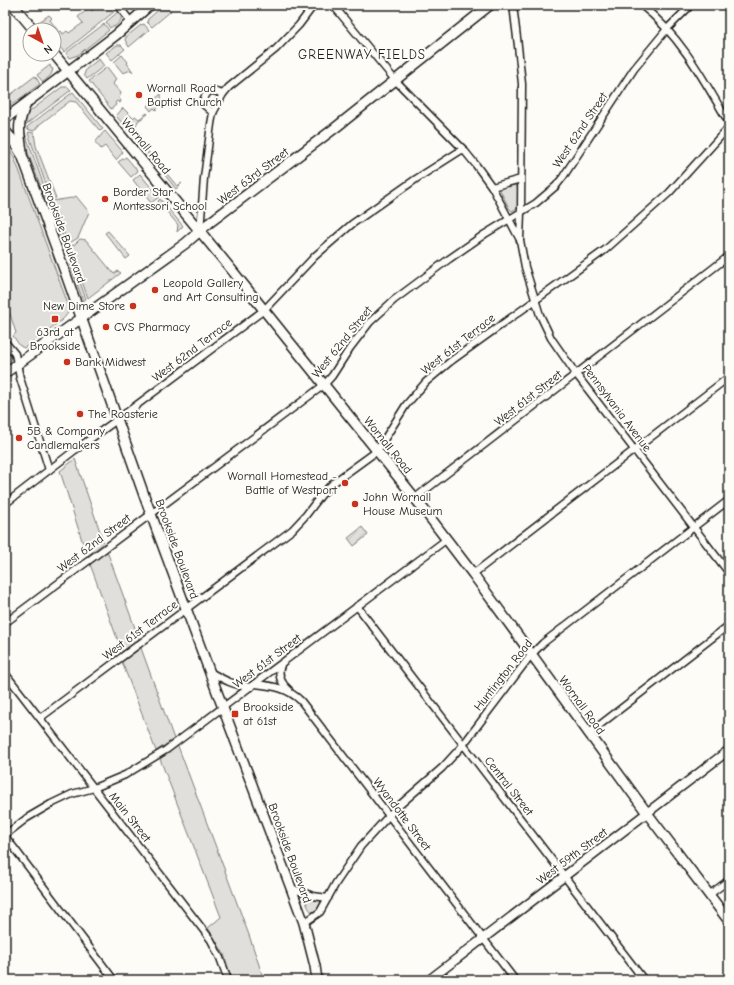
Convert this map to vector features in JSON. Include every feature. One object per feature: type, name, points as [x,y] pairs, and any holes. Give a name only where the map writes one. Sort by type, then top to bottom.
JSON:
[{"type":"main road","points":[[13,5],[27,22]]},
{"type":"main road","points":[[5,119],[131,22],[150,5]]},
{"type":"main road","name":"West 63rd Street","points":[[5,373],[186,243],[335,128],[490,5]]},
{"type":"main road","name":"Wornall Road","points":[[61,62],[264,310],[415,498],[473,574],[588,734],[729,921]]},
{"type":"main road","points":[[22,155],[19,124],[20,116],[26,103]]},
{"type":"main road","name":"Brookside Boulevard","points":[[5,131],[22,155],[186,610],[292,888],[304,923],[317,980]]},
{"type":"street","points":[[118,5],[131,22]]},
{"type":"street","points":[[200,232],[208,142],[213,113],[223,94],[236,81],[276,49],[299,25],[314,5]]},
{"type":"street","name":"Pennsylvania Avenue","points":[[333,5],[395,80],[463,149],[476,165],[492,187],[520,240]]},
{"type":"street","name":"Pennsylvania Avenue","points":[[513,5],[522,84],[520,240],[534,300],[551,338],[576,374],[729,573]]},
{"type":"street","points":[[641,5],[667,29],[694,63],[729,122]]},
{"type":"street","name":"West 62nd Street","points":[[5,623],[324,385],[332,376],[359,335],[382,310],[449,259],[536,203],[546,194],[563,177],[634,69],[667,29],[691,5]]},
{"type":"street","points":[[213,113],[203,104],[204,98],[209,91],[223,94]]},
{"type":"street","name":"West 61st Terrace","points":[[40,718],[292,530],[332,484],[377,451],[406,405],[426,382],[451,361],[605,250],[669,193],[729,127]]},
{"type":"street","name":"West 62nd Terrace","points":[[5,504],[264,310],[298,273],[338,235],[392,195],[463,149]]},
{"type":"street","points":[[492,187],[521,179]]},
{"type":"street","name":"West 61st Street","points":[[415,498],[729,256]]},
{"type":"street","points":[[5,342],[14,354],[49,470]]},
{"type":"street","points":[[473,574],[729,377]]},
{"type":"street","name":"Huntington Road","points":[[304,923],[320,912],[336,883],[361,846],[389,815],[442,768],[463,745],[531,655],[543,643],[729,500]]},
{"type":"street","name":"West 61st Street","points":[[5,836],[28,818],[51,804],[72,794],[94,788],[124,775],[166,750],[253,686],[446,539]]},
{"type":"street","name":"Central Street","points":[[357,606],[644,980]]},
{"type":"street","points":[[588,734],[729,626]]},
{"type":"street","points":[[282,664],[279,670],[279,676],[283,684],[291,692]]},
{"type":"street","name":"Wyandotte Street","points":[[209,672],[242,687],[253,686],[280,688],[291,692],[301,701],[515,980]]},
{"type":"street","name":"Main Street","points":[[5,673],[211,940],[220,958],[226,979]]},
{"type":"street","name":"West 59th Street","points":[[429,980],[729,750]]},
{"type":"street","points":[[5,836],[114,980]]},
{"type":"street","points":[[709,895],[729,880]]},
{"type":"street","points":[[292,888],[312,896],[328,898]]},
{"type":"shaded area","points":[[97,5],[110,5],[115,11],[64,52],[62,50],[62,32],[63,34],[67,31],[69,33],[83,23],[78,17],[89,8],[92,11]]},
{"type":"shaded area","points":[[163,6],[171,11],[152,27],[147,22],[148,19]]},
{"type":"shaded area","points":[[119,11],[121,20],[114,27],[113,26],[110,28],[106,22]]},
{"type":"shaded area","points":[[49,15],[52,18],[50,20],[52,22],[39,22]]},
{"type":"shaded area","points":[[104,24],[109,30],[78,55],[69,58],[66,53]]},
{"type":"shaded area","points":[[144,24],[149,30],[129,47],[125,40],[126,37]]},
{"type":"shaded area","points":[[117,45],[121,45],[125,49],[112,60],[106,53]]},
{"type":"shaded area","points":[[122,55],[128,62],[127,63],[133,72],[131,70],[123,73],[114,62]]},
{"type":"shaded area","points":[[99,59],[104,66],[87,79],[84,75],[86,69]]},
{"type":"shaded area","points":[[50,65],[53,69],[52,73],[43,82],[37,75]]},
{"type":"shaded area","points":[[107,67],[116,79],[113,84],[121,93],[119,98],[121,101],[120,103],[117,101],[115,103],[116,105],[111,109],[89,81]]},
{"type":"shaded area","points":[[35,76],[40,84],[5,108],[5,99]]},
{"type":"shaded area","points":[[62,87],[68,87],[71,90],[22,126],[26,115],[29,112]]},
{"type":"shaded area","points":[[73,92],[103,129],[100,131],[76,102],[70,101],[40,124],[34,131],[27,129],[27,127]]},
{"type":"shaded area","points":[[161,94],[159,106],[156,110],[154,108],[151,111],[147,106]]},
{"type":"shaded area","points":[[123,108],[133,118],[135,116],[139,119],[147,113],[148,114],[138,121],[135,127],[129,131],[116,116]]},
{"type":"shaded area","points":[[24,130],[49,200],[46,201],[24,142]]},
{"type":"shaded area","points":[[105,131],[123,152],[116,160],[105,146],[101,149],[95,142]]},
{"type":"shaded area","points":[[28,133],[34,133],[36,146],[56,198],[51,199]]},
{"type":"shaded area","points":[[140,133],[141,134],[137,138],[177,186],[182,183],[176,189],[135,138]]},
{"type":"shaded area","points":[[5,144],[13,155],[19,170],[69,307],[68,313],[62,320],[24,348],[20,346],[13,336],[16,333],[5,298]]},
{"type":"shaded area","points":[[126,157],[138,171],[131,177],[118,162]]},
{"type":"shaded area","points":[[140,174],[159,197],[151,203],[133,180]]},
{"type":"shaded area","points":[[515,185],[519,193],[517,208],[512,211],[500,190],[503,187]]},
{"type":"shaded area","points":[[76,196],[89,212],[78,238],[68,244],[52,201]]},
{"type":"shaded area","points":[[160,199],[183,226],[177,232],[178,225],[158,201]]},
{"type":"shaded area","points":[[50,202],[66,244],[63,245],[47,203]]},
{"type":"shaded area","points":[[108,231],[130,256],[126,259],[105,233]]},
{"type":"shaded area","points":[[80,239],[86,240],[114,274],[118,271],[121,273],[88,298],[69,246],[75,244]]},
{"type":"shaded area","points":[[73,263],[86,299],[83,301],[70,264]]},
{"type":"shaded area","points":[[75,459],[104,543],[87,556],[60,471]]},
{"type":"shaded area","points":[[362,527],[368,535],[354,546],[348,538]]},
{"type":"shaded area","points":[[107,551],[139,639],[122,652],[90,564]]},
{"type":"shaded area","points":[[141,648],[174,739],[156,751],[122,662]]},
{"type":"shaded area","points":[[178,746],[249,935],[264,980],[232,980],[224,954],[208,928],[221,917],[160,759]]},
{"type":"shaded area","points":[[309,898],[320,900],[319,908],[312,912],[306,899]]},
{"type":"place","name":"Wornall Road Baptist Church","points":[[139,95]]},
{"type":"place","name":"Border Star Montessori School","points":[[105,199]]},
{"type":"place","name":"Leopold Gallery and Art Consulting","points":[[155,290]]},
{"type":"place","name":"New Dime Store","points":[[133,306]]},
{"type":"place","name":"63rd at Brookside","points":[[55,319]]},
{"type":"place","name":"CVS Pharmacy","points":[[106,327]]},
{"type":"place","name":"Bank Midwest","points":[[67,362]]},
{"type":"place","name":"The Roasterie","points":[[80,414]]},
{"type":"place","name":"5B & Company Candlemakers","points":[[19,438]]},
{"type":"place","name":"Wornall Homestead - Battle of Westport","points":[[345,483]]},
{"type":"place","name":"John Wornall House Museum","points":[[355,504]]},
{"type":"place","name":"Brookside at 61st","points":[[235,714]]},
{"type":"district","name":"GREENWAY FIELDS","points":[[362,54]]}]
